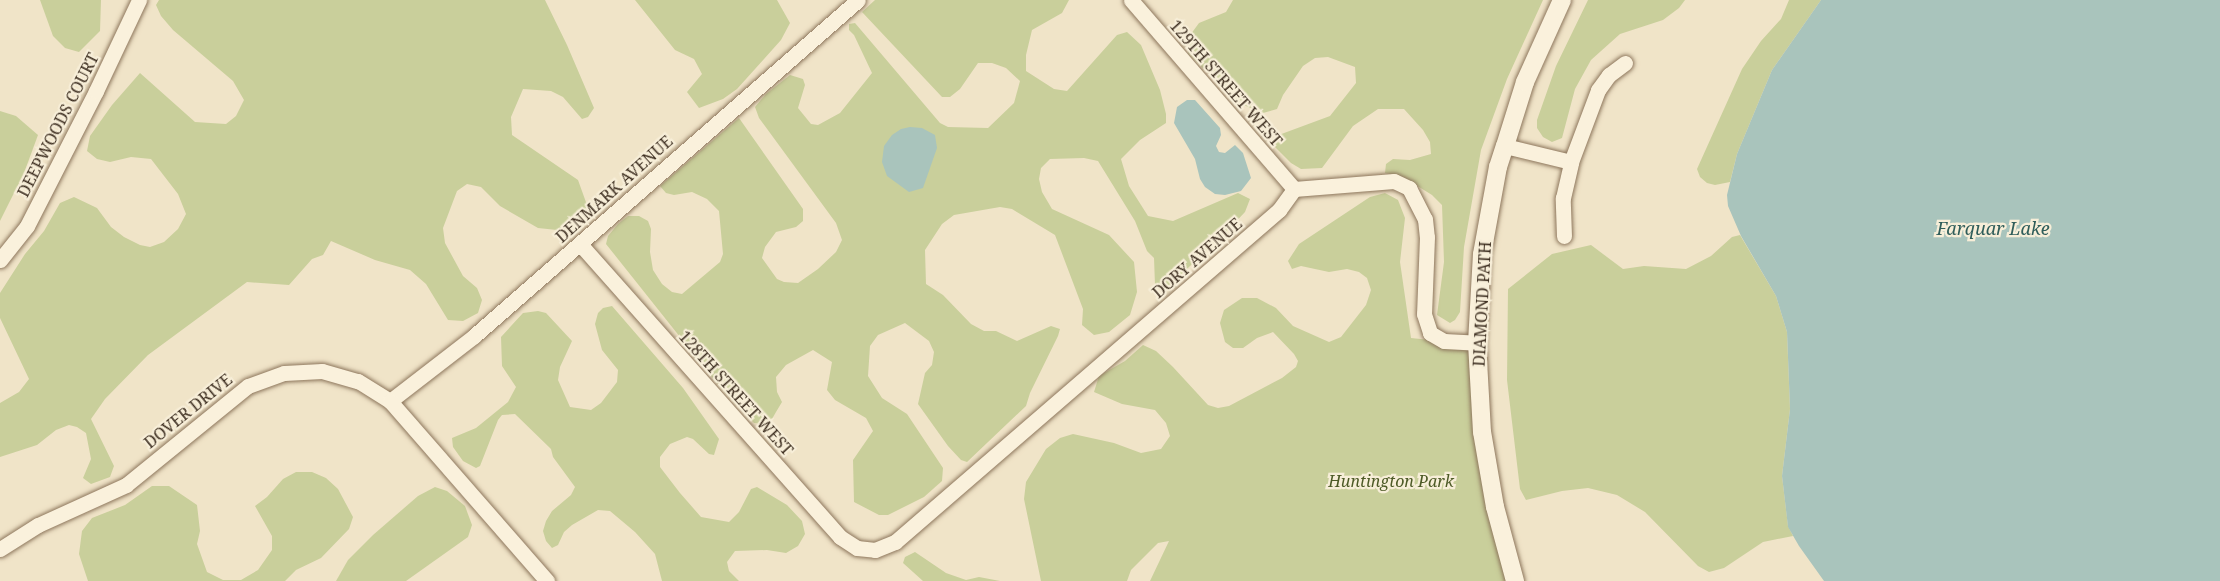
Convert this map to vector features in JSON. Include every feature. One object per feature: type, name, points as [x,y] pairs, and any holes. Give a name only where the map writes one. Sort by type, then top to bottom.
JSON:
[{"type":"street","name":"DEEPWOODS COURT","points":[[0,260],[27,226],[139,0]]},
{"type":"street","name":"DENMARK AVENUE","points":[[390,400],[474,336],[858,0]]},
{"type":"street","name":"129TH STREET WEST","points":[[1131,0],[1294,189]]},
{"type":"street","name":"DIAMOND PATH","points":[[1515,581],[1495,507],[1482,432],[1477,343],[1482,254],[1498,167],[1525,82],[1562,0]]},
{"type":"street","points":[[1564,236],[1563,198],[1571,162],[1598,90],[1609,75],[1625,63]]},
{"type":"street","points":[[1505,146],[1571,162]]},
{"type":"street","points":[[1294,189],[1394,181],[1410,188],[1425,219],[1427,237],[1424,314],[1430,333],[1444,341],[1477,343]]},
{"type":"street","name":"DORY AVENUE","points":[[875,550],[895,542],[1279,210],[1294,189]]},
{"type":"street","name":"128TH STREET WEST","points":[[580,244],[840,537],[857,548],[875,550]]},
{"type":"street","name":"DOVER DRIVE","points":[[0,549],[38,525],[126,485],[248,386],[284,373],[322,371],[358,381],[390,400],[547,581]]},
{"type":"green space","points":[[40,0],[101,0],[100,31],[79,52],[65,48],[53,36]]},
{"type":"green space","points":[[159,0],[545,0],[594,108],[588,117],[582,119],[563,97],[551,91],[523,89],[511,117],[512,135],[578,180],[587,205],[583,215],[574,226],[557,230],[538,228],[500,206],[481,187],[467,184],[457,191],[443,228],[445,243],[463,276],[477,288],[482,300],[478,313],[463,321],[448,320],[426,284],[410,270],[375,260],[331,241],[323,255],[312,259],[289,285],[247,282],[148,355],[105,399],[91,419],[114,466],[110,477],[91,484],[83,478],[91,459],[86,433],[77,427],[69,425],[56,430],[37,445],[0,457],[0,403],[19,392],[29,379],[0,318],[0,293],[25,254],[44,231],[60,203],[74,197],[97,208],[111,227],[140,245],[150,247],[164,242],[178,229],[186,214],[178,194],[151,159],[131,157],[110,162],[97,159],[87,151],[90,136],[112,105],[140,73],[195,122],[226,124],[236,116],[244,100],[233,81],[173,30],[161,16],[156,5]]},
{"type":"green space","points":[[635,0],[777,0],[790,23],[781,40],[737,89],[723,99],[699,108],[687,92],[702,74],[694,59],[675,50]]},
{"type":"green space","points":[[875,0],[1069,0],[1062,13],[1032,30],[1026,55],[1026,71],[1054,89],[1067,91],[1117,35],[1127,32],[1141,45],[1160,90],[1166,123],[1140,140],[1121,159],[1129,186],[1148,216],[1173,221],[1238,193],[1250,199],[1245,212],[1227,231],[1171,284],[1160,290],[1155,285],[1154,258],[1147,251],[1135,221],[1098,161],[1084,158],[1050,159],[1041,168],[1039,179],[1042,192],[1052,209],[1109,235],[1134,262],[1137,292],[1130,315],[1109,332],[1094,335],[1082,325],[1083,309],[1055,235],[1012,209],[1000,207],[954,215],[942,224],[925,250],[926,284],[943,295],[971,324],[984,331],[996,331],[1017,341],[1051,326],[1060,329],[1026,406],[967,462],[961,460],[948,446],[918,404],[925,373],[932,365],[934,352],[929,341],[905,323],[878,335],[870,346],[868,376],[882,398],[907,414],[943,468],[942,481],[924,497],[888,515],[879,515],[854,502],[853,460],[873,431],[866,418],[835,400],[827,390],[832,362],[813,350],[786,365],[776,377],[777,392],[782,402],[772,419],[764,424],[754,423],[723,391],[606,244],[608,236],[628,216],[639,216],[648,221],[651,229],[650,252],[653,270],[662,284],[672,292],[682,294],[720,262],[723,254],[719,211],[707,199],[692,192],[674,195],[666,193],[660,186],[739,118],[803,209],[803,221],[796,227],[776,232],[765,247],[762,258],[777,279],[784,282],[798,283],[818,269],[836,252],[842,240],[836,223],[759,118],[755,107],[766,94],[790,75],[803,79],[805,85],[798,108],[811,124],[818,125],[840,113],[872,73],[854,35],[849,30],[849,24],[855,23],[940,123],[948,127],[988,128],[1014,103],[1020,81],[1006,68],[992,63],[978,63],[960,89],[950,97],[942,97],[862,12]]},
{"type":"green space","points":[[1233,0],[1543,0],[1507,79],[1481,150],[1464,247],[1460,312],[1455,320],[1450,323],[1437,315],[1444,262],[1442,205],[1432,195],[1403,177],[1385,173],[1386,164],[1393,159],[1410,160],[1431,154],[1430,142],[1423,130],[1404,109],[1378,109],[1353,126],[1322,168],[1301,169],[1291,163],[1274,146],[1276,136],[1330,116],[1356,83],[1355,67],[1328,57],[1315,58],[1303,66],[1283,95],[1277,109],[1263,113],[1231,100],[1223,87],[1188,54],[1188,38],[1199,23],[1226,12]]},
{"type":"green space","points":[[1588,0],[1685,0],[1679,8],[1663,20],[1620,34],[1591,60],[1575,89],[1562,138],[1552,142],[1543,137],[1537,128],[1537,120],[1556,66]]},
{"type":"green space","points":[[1789,0],[1821,0],[1772,70],[1737,154],[1730,182],[1715,185],[1707,183],[1700,177],[1697,169],[1742,69],[1761,41],[1781,19]]},
{"type":"green space","points":[[0,111],[16,116],[38,135],[24,173],[0,221]]},
{"type":"green space","name":"Huntington Park","points":[[1385,193],[1398,200],[1405,218],[1400,262],[1411,338],[1477,345],[1493,482],[1520,581],[1150,581],[1169,541],[1158,543],[1131,570],[1127,581],[1041,581],[1024,499],[1026,482],[1046,449],[1060,438],[1073,434],[1114,443],[1141,453],[1161,449],[1170,436],[1166,423],[1155,410],[1122,404],[1094,392],[1099,376],[1125,361],[1143,345],[1156,351],[1208,405],[1218,408],[1229,406],[1282,378],[1296,367],[1298,361],[1294,354],[1273,332],[1257,338],[1243,348],[1233,348],[1225,342],[1220,323],[1224,310],[1242,298],[1257,298],[1276,308],[1293,326],[1329,342],[1341,337],[1366,305],[1371,290],[1367,278],[1359,272],[1347,269],[1329,272],[1301,266],[1292,269],[1288,261],[1299,244],[1370,197]]},
{"type":"green space","points":[[1740,235],[1776,296],[1787,332],[1790,409],[1782,476],[1788,526],[1793,536],[1763,542],[1724,568],[1709,572],[1698,566],[1645,512],[1617,495],[1588,488],[1562,491],[1526,500],[1520,489],[1507,380],[1508,289],[1552,254],[1591,245],[1623,269],[1644,266],[1686,269],[1711,256],[1732,237]]},
{"type":"green space","points":[[612,306],[683,388],[719,439],[714,455],[709,454],[693,439],[687,437],[670,444],[660,457],[660,467],[680,493],[701,517],[729,522],[739,512],[751,489],[757,487],[787,505],[802,521],[805,534],[798,546],[786,553],[767,550],[735,551],[727,562],[729,571],[739,581],[662,581],[655,554],[635,532],[610,511],[598,510],[572,525],[564,532],[558,545],[552,548],[546,541],[543,531],[546,521],[552,511],[571,495],[575,487],[553,457],[551,449],[515,414],[502,415],[498,420],[480,466],[476,468],[463,461],[453,447],[452,438],[476,428],[508,402],[516,387],[502,366],[501,337],[523,313],[538,311],[546,313],[572,341],[560,367],[558,380],[570,407],[591,410],[601,403],[617,382],[618,370],[602,350],[595,324],[598,313],[603,308]]},
{"type":"green space","points":[[296,472],[312,472],[326,478],[338,489],[353,517],[349,529],[321,558],[296,570],[285,581],[88,581],[79,554],[82,531],[92,518],[125,505],[152,486],[169,486],[197,505],[200,531],[197,544],[207,572],[223,580],[241,580],[258,570],[272,550],[272,536],[255,506],[267,497],[283,479]]},
{"type":"green space","points":[[435,487],[447,491],[465,506],[472,525],[468,537],[406,581],[336,581],[348,560],[373,535],[418,496]]},
{"type":"green space","points":[[915,552],[946,573],[966,580],[979,577],[1000,581],[923,581],[903,563],[905,557]]},
{"type":"water","name":"Farquar Lake","points":[[1821,0],[2220,0],[2220,581],[1824,581],[1799,546],[1788,527],[1782,476],[1790,409],[1787,332],[1776,296],[1741,236],[1728,206],[1727,195],[1737,154],[1772,70]]},
{"type":"water","points":[[1187,100],[1195,100],[1220,128],[1221,135],[1216,146],[1219,152],[1225,153],[1235,145],[1243,153],[1251,178],[1241,191],[1225,195],[1215,194],[1205,187],[1200,179],[1195,159],[1174,123],[1177,107]]},
{"type":"water","points":[[922,128],[935,135],[937,148],[923,188],[909,192],[887,176],[882,162],[884,146],[892,135],[901,129]]}]
